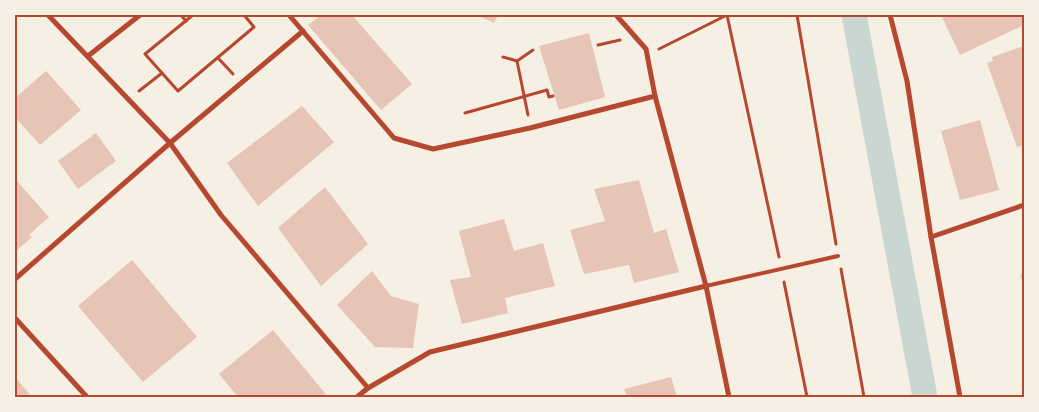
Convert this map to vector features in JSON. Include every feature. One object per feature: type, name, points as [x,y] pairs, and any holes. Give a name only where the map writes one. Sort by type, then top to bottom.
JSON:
[{"type":"street","points":[[48,15],[170,143],[221,215],[368,388]]},
{"type":"street","points":[[88,56],[140,15]]},
{"type":"street","points":[[289,15],[394,138],[433,149],[530,128],[655,96]]},
{"type":"street","points":[[616,15],[646,49],[655,96],[706,286],[729,397]]},
{"type":"street","points":[[890,15],[907,81],[931,237],[960,397]]},
{"type":"street","points":[[15,279],[170,143],[302,31]]},
{"type":"street","points":[[931,237],[1024,206]]},
{"type":"street","points":[[357,397],[368,388],[430,352],[706,286]]},
{"type":"street","points":[[15,318],[87,397]]},
{"type":"lane","points":[[706,286],[838,256]]},
{"type":"path","points":[[181,15],[186,21]]},
{"type":"path","points":[[192,15],[145,54],[178,92],[254,26],[244,15]]},
{"type":"path","points":[[647,55],[728,15],[807,397]]},
{"type":"path","points":[[797,15],[864,397]]},
{"type":"path","points":[[517,61],[533,50]]},
{"type":"path","points":[[503,57],[517,61]]},
{"type":"path","points":[[218,58],[241,83]]},
{"type":"path","points":[[517,61],[530,128]]},
{"type":"path","points":[[128,98],[162,73]]},
{"type":"path","points":[[465,113],[547,90],[548,97],[553,96]]},
{"type":"building","points":[[321,15],[352,15],[412,84],[381,110],[308,25]]},
{"type":"building","points":[[477,15],[498,15],[494,23]]},
{"type":"building","points":[[941,15],[1024,15],[1024,25],[960,55]]},
{"type":"building","points":[[589,33],[605,97],[559,110],[539,46]]},
{"type":"building","points":[[1024,46],[1024,145],[1017,147],[987,63],[993,61],[992,57]]},
{"type":"building","points":[[46,71],[81,110],[40,145],[15,117],[15,98]]},
{"type":"building","points":[[302,106],[334,142],[258,206],[227,163]]},
{"type":"building","points":[[980,120],[999,190],[960,200],[941,131]]},
{"type":"building","points":[[96,133],[116,161],[78,189],[58,161]]},
{"type":"building","points":[[15,179],[49,217],[29,235],[32,237],[15,252]]},
{"type":"building","points":[[639,180],[654,233],[666,229],[679,272],[634,283],[629,265],[584,274],[570,230],[605,221],[594,189]]},
{"type":"building","points":[[325,187],[368,244],[321,286],[278,228]]},
{"type":"building","points":[[504,219],[514,251],[543,243],[555,286],[505,298],[508,313],[462,324],[450,280],[471,277],[459,231]]},
{"type":"building","points":[[132,260],[197,337],[143,382],[78,306]]},
{"type":"building","points":[[372,271],[391,296],[419,304],[413,348],[375,347],[337,305]]},
{"type":"building","points":[[1024,273],[1024,286],[1020,275]]},
{"type":"building","points":[[273,330],[328,397],[238,397],[219,374]]},
{"type":"building","points":[[15,377],[32,397],[15,397]]},
{"type":"building","points":[[671,377],[677,397],[627,397],[624,389]]},
{"type":"waterway","points":[[854,15],[925,397]]}]
